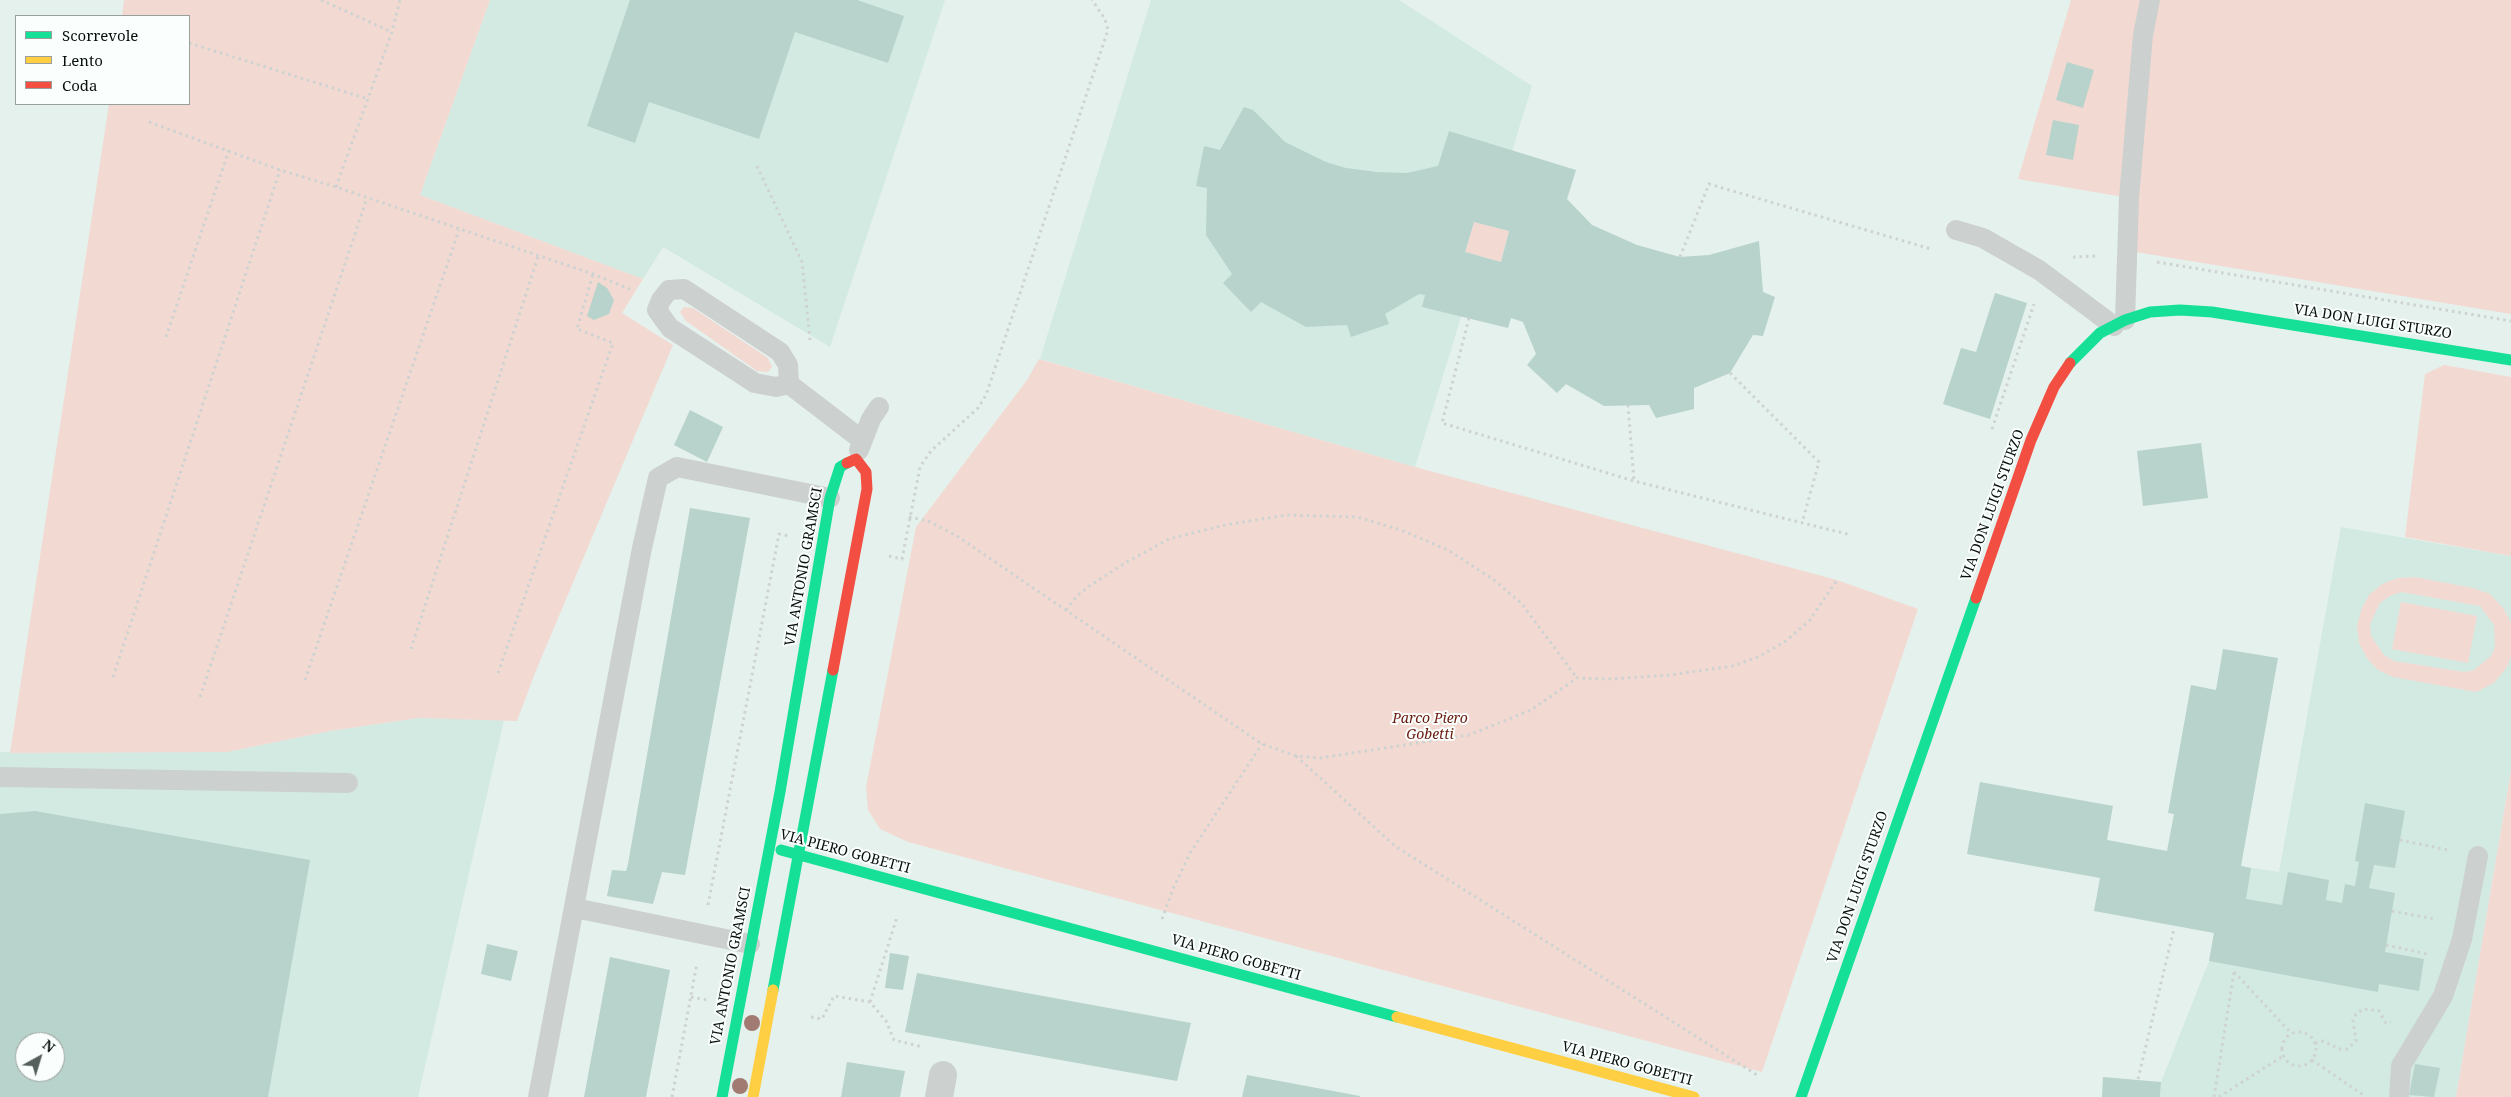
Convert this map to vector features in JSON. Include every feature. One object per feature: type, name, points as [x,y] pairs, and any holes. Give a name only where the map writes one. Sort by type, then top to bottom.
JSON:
[{"type":"street","name":"VIA DON LUIGI STURZO","points":[[1801,1097],[2031,440],[2054,387],[2073,358],[2100,333],[2119,323],[2150,312],[2180,310],[2212,312],[2511,360]]},
{"type":"street","name":"VIA ANTONIO GRAMSCI","points":[[722,1097],[769,847],[830,498],[840,467],[844,463],[856,460]]},
{"type":"street","points":[[753,1097],[867,490],[866,472],[856,460]]},
{"type":"street","name":"VIA PIERO GOBETTI","points":[[769,847],[1694,1097]]},
{"type":"lane","points":[[1956,230],[1982,238],[2039,270],[2119,323],[2143,35],[2150,0]]},
{"type":"lane","points":[[794,388],[788,365],[780,352],[684,289],[669,290],[661,300],[657,310],[670,328],[755,383],[794,388],[862,440]]},
{"type":"lane","points":[[856,460],[862,440],[878,407]]},
{"type":"lane","points":[[538,1097],[642,548],[658,478],[677,467],[830,498]]},
{"type":"lane","points":[[0,777],[348,783]]},
{"type":"lane","points":[[2399,1097],[2401,1066],[2445,989],[2462,939],[2478,856]]},
{"type":"lane","points":[[575,908],[750,944]]},
{"type":"path","points":[[321,0],[392,32]]},
{"type":"path","points":[[336,187],[392,32],[400,0]]},
{"type":"path","points":[[190,43],[368,99]]},
{"type":"path","points":[[149,122],[280,170],[336,187],[538,257],[593,274],[661,300]]},
{"type":"path","points":[[166,338],[228,150]]},
{"type":"path","points":[[757,166],[802,262],[810,355],[794,388]]},
{"type":"path","points":[[113,677],[280,170]]},
{"type":"path","points":[[1680,257],[1709,184],[1939,251]]},
{"type":"path","points":[[200,697],[367,198]]},
{"type":"path","points":[[305,680],[459,230]]},
{"type":"path","points":[[412,649],[538,257]]},
{"type":"path","points":[[498,673],[613,343],[577,329],[593,274]]},
{"type":"path","points":[[1469,318],[1442,423],[1634,481],[1851,535]]},
{"type":"path","points":[[1730,373],[1819,462],[1802,523]]},
{"type":"path","points":[[1628,405],[1634,481]]},
{"type":"path","points":[[1066,610],[1077,596],[1091,585],[1125,563],[1170,539],[1225,525],[1287,515],[1357,517],[1401,530],[1448,550],[1494,580],[1522,604],[1577,678]]},
{"type":"path","points":[[909,517],[928,521],[944,528],[1262,744],[1296,756],[1320,758],[1469,735],[1531,710],[1577,678],[1608,679],[1699,672],[1733,666],[1758,657],[1786,641],[1810,620],[1837,580]]},
{"type":"path","points":[[1152,951],[1172,889],[1190,853],[1262,744]]},
{"type":"path","points":[[1296,756],[1395,846],[1757,1074]]},
{"type":"path","points":[[2400,840],[2478,856]]},
{"type":"path","points":[[870,1002],[900,910]]},
{"type":"path","points":[[2392,911],[2465,924]]},
{"type":"path","points":[[2138,1080],[2174,928]]},
{"type":"path","points":[[2386,945],[2432,955]]},
{"type":"path","points":[[2214,1097],[2234,972],[2291,1033]]},
{"type":"path","points":[[811,1017],[822,1018],[834,996],[870,1002],[886,1021],[894,1040],[934,1050],[941,1086]]},
{"type":"path","points":[[691,997],[715,1001]]},
{"type":"path","points":[[2315,1043],[2323,1041],[2347,1049],[2356,1041],[2353,1020],[2356,1014],[2363,1009],[2379,1011],[2386,1023],[2393,1022],[2400,1015],[2409,1012],[2432,1013]]},
{"type":"path","points":[[2300,1032],[2308,1034],[2315,1043],[2316,1052],[2312,1060],[2304,1065],[2292,1065],[2283,1056],[2284,1039],[2291,1033],[2300,1032]]},
{"type":"path","points":[[2219,1097],[2283,1056]]},
{"type":"path","points":[[2312,1060],[2366,1097]]},
{"type":"shaded area","points":[[490,0],[945,0],[830,347],[663,247],[643,279],[420,195]]},
{"type":"shaded area","points":[[1151,0],[1399,0],[1532,86],[1415,467],[1040,359]]},
{"type":"shaded area","points":[[2341,527],[2511,556],[2511,770],[2456,1097],[2160,1097],[2161,1082],[2209,961],[2226,864],[2279,872]]},
{"type":"shaded area","points":[[418,718],[504,720],[418,1097],[0,1097],[0,752],[227,752],[330,731]]},
{"type":"green space","points":[[124,0],[490,0],[420,195],[643,279],[622,313],[673,345],[535,673],[517,721],[418,718],[330,731],[227,752],[10,753],[109,105],[190,105],[190,15],[122,15]]},
{"type":"green space","points":[[2071,0],[2511,0],[2511,314],[2136,252],[2129,198],[2018,179]]},
{"type":"green space","points":[[1474,222],[1509,231],[1501,262],[1465,252]]},
{"type":"green space","points":[[684,307],[693,308],[768,358],[772,367],[768,372],[757,371],[686,321],[680,312]]},
{"type":"green space","name":"Parco Piero Gobetti","points":[[1039,359],[1415,467],[1837,580],[1918,609],[1762,1072],[908,842],[880,829],[868,810],[866,787],[916,527],[1027,380]]},
{"type":"green space","points":[[2444,365],[2511,377],[2511,556],[2405,537],[2425,374]]},
{"type":"green space","points":[[2415,577],[2473,588],[2490,594],[2504,609],[2511,623],[2511,656],[2507,667],[2494,683],[2476,692],[2393,677],[2378,670],[2367,658],[2359,643],[2357,626],[2361,610],[2369,595],[2382,584],[2398,578]],"holes":[[[2401,592],[2480,606],[2494,625],[2495,647],[2491,656],[2474,670],[2464,672],[2394,661],[2384,655],[2371,636],[2370,624],[2380,603],[2390,596]]]},
{"type":"green space","points":[[2401,602],[2477,616],[2468,663],[2392,649]]},
{"type":"green space","points":[[2511,770],[2511,1097],[2456,1097]]},
{"type":"building","points":[[630,0],[857,0],[904,16],[888,63],[795,32],[759,139],[649,102],[635,143],[587,126]]},
{"type":"building","points":[[2067,62],[2094,70],[2083,108],[2056,100]]},
{"type":"building","points":[[1244,107],[1253,110],[1285,142],[1326,162],[1346,168],[1376,172],[1407,173],[1438,166],[1449,131],[1576,170],[1567,199],[1592,225],[1637,245],[1680,257],[1709,255],[1759,241],[1763,292],[1775,297],[1763,336],[1753,335],[1730,373],[1694,388],[1694,409],[1656,418],[1649,405],[1604,406],[1566,384],[1557,393],[1527,365],[1536,354],[1523,322],[1511,318],[1508,328],[1422,307],[1425,295],[1419,294],[1385,314],[1389,324],[1351,337],[1347,325],[1306,327],[1261,302],[1251,312],[1223,283],[1232,274],[1206,235],[1207,188],[1196,186],[1204,146],[1220,150]],"holes":[[[1474,222],[1509,231],[1501,262],[1465,252]]]},
{"type":"building","points":[[2053,120],[2079,125],[2073,160],[2046,155]]},
{"type":"building","points":[[598,282],[607,288],[614,300],[609,314],[594,320],[587,316]]},
{"type":"building","points":[[1995,293],[2027,303],[1990,419],[1943,404],[1961,348],[1976,352]]},
{"type":"building","points":[[690,410],[723,427],[707,462],[674,445]]},
{"type":"building","points":[[2201,443],[2208,498],[2143,506],[2137,451]]},
{"type":"building","points":[[690,508],[750,518],[685,875],[662,872],[653,904],[607,896],[612,870],[626,871],[628,864]]},
{"type":"building","points":[[2223,649],[2278,658],[2241,866],[2251,868],[2246,899],[2282,905],[2288,872],[2329,880],[2326,900],[2342,903],[2345,884],[2355,886],[2359,862],[2355,861],[2365,803],[2405,811],[2395,868],[2374,865],[2369,888],[2395,893],[2385,952],[2424,959],[2419,991],[2379,984],[2378,992],[2209,961],[2214,933],[2094,911],[2100,878],[1967,854],[1980,782],[2113,806],[2107,840],[2167,851],[2174,814],[2168,813],[2191,685],[2216,690]]},
{"type":"building","points":[[35,811],[310,860],[268,1097],[0,1097],[0,814]]},
{"type":"building","points":[[487,944],[518,951],[511,981],[481,974]]},
{"type":"building","points":[[890,953],[909,956],[903,990],[885,988]]},
{"type":"building","points":[[610,957],[670,970],[646,1097],[584,1097]]},
{"type":"building","points":[[917,973],[1191,1023],[1177,1081],[905,1032]]},
{"type":"building","points":[[847,1062],[905,1071],[900,1097],[841,1097]]},
{"type":"building","points":[[2415,1064],[2440,1068],[2434,1097],[2409,1095]]},
{"type":"building","points":[[1247,1075],[1360,1096],[1360,1097],[1242,1097]]},
{"type":"building","points":[[2103,1077],[2161,1082],[2160,1097],[2102,1097]]},
{"type":"traffic: fast","points":[[2070,363],[2100,333],[2125,320],[2150,312],[2180,310],[2212,312],[2511,360]]},
{"type":"traffic: fast","points":[[722,1097],[780,792],[830,498],[840,467],[847,463]]},
{"type":"traffic: fast","points":[[1801,1097],[1976,598]]},
{"type":"traffic: fast","points":[[773,990],[833,670]]},
{"type":"traffic: fast","points":[[781,850],[1397,1017]]},
{"type":"traffic: slow","points":[[753,1097],[773,990]]},
{"type":"traffic: slow","points":[[1397,1017],[1694,1097]]},
{"type":"traffic: jam","points":[[1976,598],[2031,440],[2054,387],[2070,363]]},
{"type":"traffic: jam","points":[[833,670],[867,489],[866,472],[856,459],[847,463]]}]
